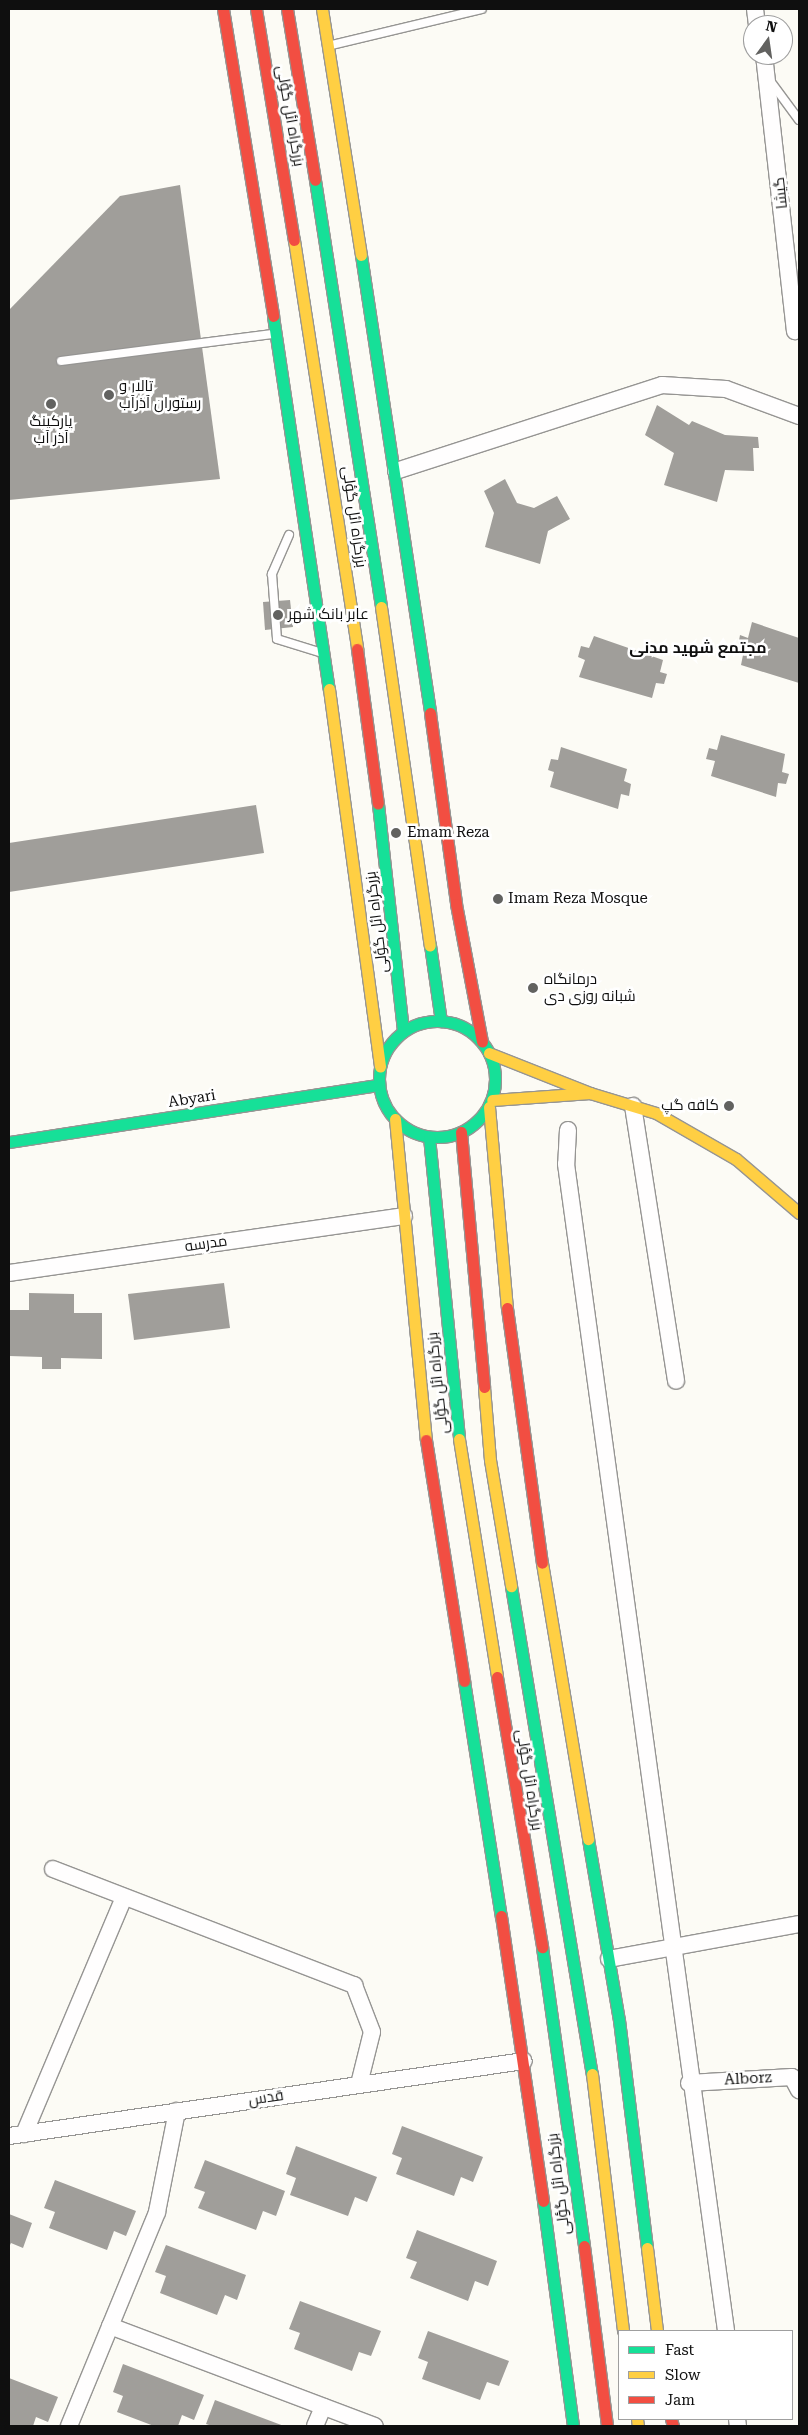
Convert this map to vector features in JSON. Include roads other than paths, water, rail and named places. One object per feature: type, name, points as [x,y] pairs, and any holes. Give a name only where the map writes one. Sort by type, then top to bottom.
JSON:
[{"type":"main road","points":[[223,9],[276,333],[324,653],[380,1067],[379,1085],[395,1119],[424,1428],[524,2061],[573,2426]]},
{"type":"main road","name":"بزرگراه ائل گؤلی","points":[[256,9],[344,550],[396,939],[404,1032]]},
{"type":"main road","name":"بزرگراه ائل گؤلی","points":[[286,9],[348,374],[441,1021]]},
{"type":"main road","points":[[322,9],[396,471],[456,904],[482,1042]]},
{"type":"main road","points":[[380,1067],[404,1032],[441,1021],[457,1024],[482,1042],[489,1053],[496,1085],[490,1104],[508,1324],[532,1508],[609,1959],[657,2330]]},
{"type":"main road","points":[[489,1053],[590,1093],[656,1113],[736,1159],[799,1213]]},
{"type":"main road","name":"Abyari","points":[[9,1142],[379,1085]]},
{"type":"main road","points":[[395,1119],[429,1137],[461,1132],[490,1104],[590,1093]]},
{"type":"main road","name":"بزرگراه ائل گؤلی","points":[[461,1132],[490,1460],[588,2038],[623,2330]]},
{"type":"main road","name":"بزرگراه ائل گؤلی","points":[[429,1137],[461,1462],[557,2038],[608,2426]]},
{"type":"street","name":"گیشا","points":[[766,65],[770,80],[795,331]]},
{"type":"street","points":[[396,471],[662,385],[726,389],[799,416]]},
{"type":"street","points":[[633,1106],[676,1381]]},
{"type":"street","points":[[568,1130],[568,1173],[675,1947],[690,2083],[726,2330]]},
{"type":"street","name":"مدرسه","points":[[9,1273],[404,1216]]},
{"type":"street","points":[[53,1870],[354,1986],[372,2032],[359,2084]]},
{"type":"street","points":[[16,2135],[124,1898]]},
{"type":"street","points":[[609,1959],[799,1924]]},
{"type":"street","name":"قدس","points":[[16,2135],[524,2061]]},
{"type":"street","name":"Alborz","points":[[690,2083],[792,2077],[799,2090]]},
{"type":"street","points":[[69,2426],[157,2212],[176,2111]]},
{"type":"street","points":[[110,2326],[375,2426]]},
{"type":"street","points":[[315,2426],[323,2407]]},
{"type":"lane","points":[[328,46],[482,9]]},
{"type":"lane","points":[[770,80],[799,120]]},
{"type":"lane","points":[[61,361],[276,333]]},
{"type":"lane","points":[[289,535],[272,574],[277,639],[324,653]]},
{"type":"place","name":"تالار و رستوران آذرآب","points":[[109,395]]},
{"type":"place","name":"پارکینگ آذر آب","points":[[51,404]]},
{"type":"place","name":"عابر بانک شهر","points":[[278,615]]},
{"type":"place","name":"Emam Reza","points":[[396,833]]},
{"type":"place","name":"Imam Reza Mosque","points":[[498,899]]},
{"type":"place","name":"درمانگاه شبانه روزی دی","points":[[533,988]]},
{"type":"place","name":"کافه گپ","points":[[729,1106]]},
{"type":"district","name":"مجتمع شهید مدنی","points":[[698,648]]}]
